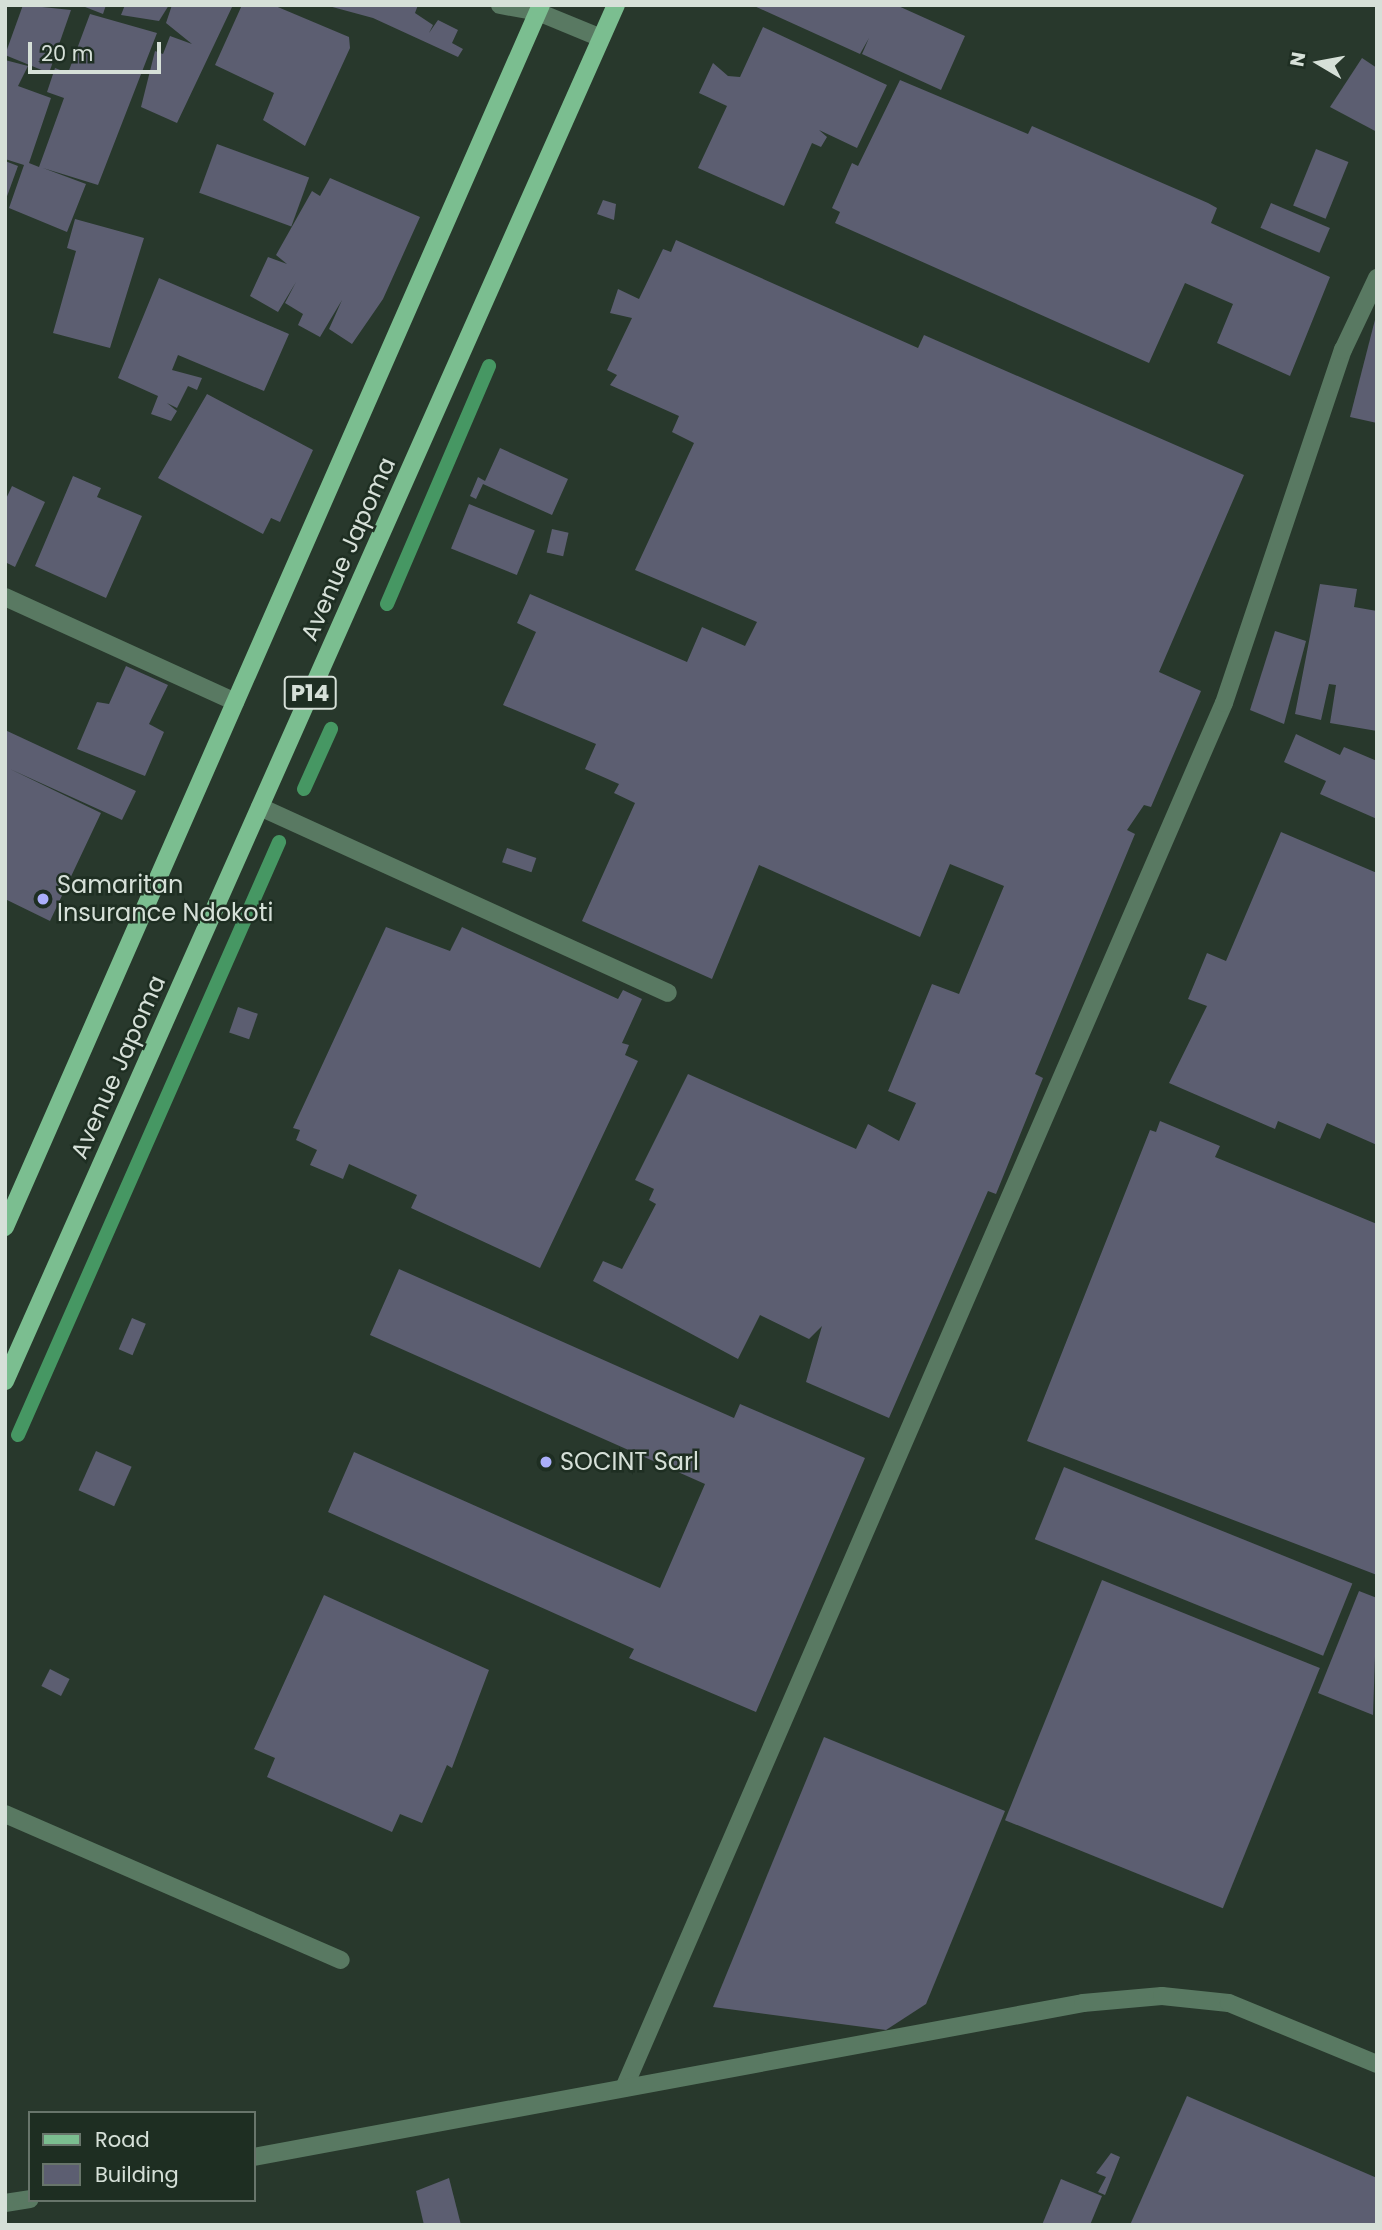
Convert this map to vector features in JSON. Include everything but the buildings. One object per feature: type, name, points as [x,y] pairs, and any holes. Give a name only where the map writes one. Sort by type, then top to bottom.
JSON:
[{"type":"main road","name":"Avenue Japoma","points":[[5,1381],[616,5]]},
{"type":"main road","name":"Avenue Japoma","points":[[5,1227],[540,9]]},
{"type":"street","points":[[500,5],[540,9],[601,38]]},
{"type":"street","points":[[624,2088],[1224,703],[1343,350],[1377,278]]},
{"type":"street","points":[[5,597],[235,702]]},
{"type":"street","points":[[5,613],[42,614]]},
{"type":"street","points":[[260,807],[668,993]]},
{"type":"street","points":[[5,1814],[341,1960]]},
{"type":"street","points":[[256,2157],[1083,2003],[1162,1996],[1229,2003],[1377,2064]]},
{"type":"street","points":[[5,2203],[28,2199]]},
{"type":"waterway","points":[[387,604],[489,366]]},
{"type":"waterway","points":[[304,789],[331,729]]},
{"type":"waterway","points":[[18,1435],[279,842]]},
{"type":"place","name":"Samaritan Insurance Ndokoti","points":[[43,899]]},
{"type":"place","name":"SOCINT Sarl","points":[[546,1462]]}]
